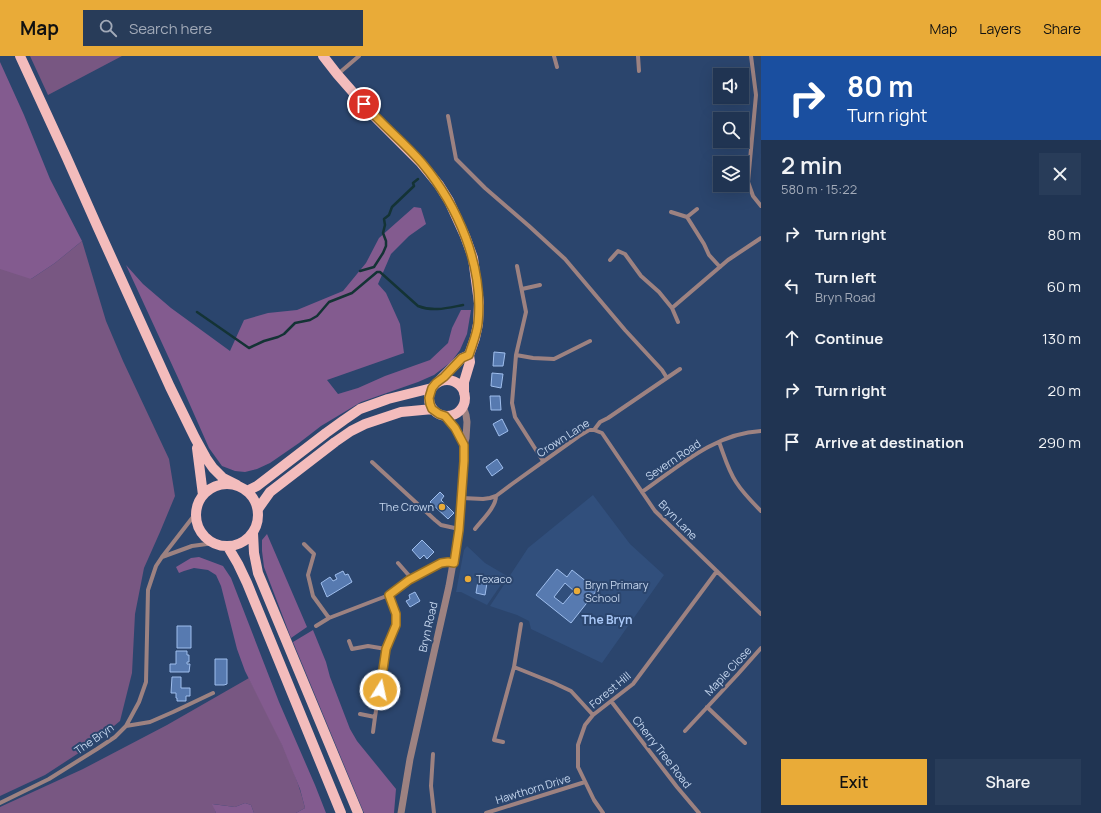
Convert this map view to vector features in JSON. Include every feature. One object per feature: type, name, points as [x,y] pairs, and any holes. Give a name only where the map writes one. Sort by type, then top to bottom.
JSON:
[{"type":"main road","points":[[20,56],[170,387],[195,438],[213,468],[223,478],[237,485],[247,491],[254,499],[258,509],[259,518],[257,526],[253,534],[246,540],[237,545],[221,546],[214,544],[200,531],[197,522],[197,507],[203,495],[210,489],[219,485],[237,485]]},
{"type":"main road","points":[[323,56],[372,114],[421,163],[439,185],[456,216],[473,258],[479,303],[478,324],[469,355],[470,362],[464,382],[464,406],[458,413],[452,416],[439,414],[432,409],[430,404],[429,398],[434,386],[462,358],[469,355]]},
{"type":"main road","points":[[247,491],[257,486],[332,429],[360,410],[388,399],[434,386],[441,380],[452,380],[463,389],[464,393]]},
{"type":"main road","points":[[258,509],[270,492],[351,431],[365,424],[401,412],[432,409]]},
{"type":"main road","points":[[195,438],[203,495]]},
{"type":"main road","points":[[253,534],[254,553],[258,573],[358,813]]},
{"type":"main road","points":[[228,546],[247,583],[341,813]]},
{"type":"street","points":[[337,74],[358,56]]},
{"type":"street","points":[[554,56],[557,67]]},
{"type":"street","points":[[638,56],[639,71]]},
{"type":"street","points":[[751,56],[756,95],[748,182],[753,196],[761,206]]},
{"type":"street","points":[[448,116],[456,159],[485,188],[566,259],[625,330],[662,370],[667,378]]},
{"type":"street","points":[[687,216],[697,209]]},
{"type":"street","points":[[671,212],[687,216],[709,255],[720,267]]},
{"type":"street","points":[[672,308],[728,260],[761,238]]},
{"type":"street","points":[[610,260],[618,251],[625,254],[641,276],[659,292],[672,308],[678,322]]},
{"type":"street","points":[[517,266],[526,312],[516,355],[512,394],[513,411],[515,417],[543,461]]},
{"type":"street","points":[[522,289],[540,285]]},
{"type":"street","points":[[516,355],[554,359],[590,342]]},
{"type":"street","name":"Crown Lane","points":[[462,498],[483,499],[496,496],[579,436],[589,430],[594,430],[600,422],[680,369]]},
{"type":"street","name":"Bryn Road","points":[[401,813],[410,759],[454,563],[459,530],[464,445],[466,438],[467,422],[464,406]]},
{"type":"street","points":[[445,416],[455,428],[464,445]]},
{"type":"street","name":"Bryn Lane","points":[[594,430],[602,433],[655,511],[761,614]]},
{"type":"street","name":"Severn Road","points":[[642,492],[702,450],[719,442],[744,434],[761,431]]},
{"type":"street","points":[[719,442],[728,467],[736,481],[746,495],[761,511]]},
{"type":"street","points":[[372,462],[435,520],[441,524],[459,530]]},
{"type":"street","name":"Crown Lane","points":[[476,529],[494,506],[496,496]]},
{"type":"street","name":"The Bryn","points":[[0,803],[49,779],[97,750],[126,726],[139,702],[146,682],[148,590],[156,566],[196,513]]},
{"type":"street","points":[[162,557],[192,546],[214,544]]},
{"type":"street","points":[[304,544],[314,554],[308,575],[314,596],[329,618]]},
{"type":"street","points":[[398,563],[412,579]]},
{"type":"street","points":[[316,626],[329,618],[389,595],[412,579],[441,563],[454,563]]},
{"type":"street","name":"Forest Hill","points":[[603,813],[594,800],[578,767],[578,745],[585,725],[593,715],[633,684],[717,572]]},
{"type":"street","points":[[373,732],[374,717],[386,649],[396,625],[396,614],[389,595]]},
{"type":"street","points":[[503,742],[494,740],[514,667],[521,624]]},
{"type":"street","points":[[349,641],[352,649],[368,646],[386,649]]},
{"type":"street","name":"Maple Close","points":[[685,731],[761,648]]},
{"type":"street","points":[[514,667],[571,691],[593,715]]},
{"type":"street","points":[[126,726],[150,722],[213,693]]},
{"type":"street","name":"Cherry Tree Road","points":[[611,701],[677,787],[699,813]]},
{"type":"street","name":"Maple Close","points":[[707,706],[745,743]]},
{"type":"street","points":[[360,714],[374,717]]},
{"type":"street","points":[[433,754],[431,786],[434,813]]},
{"type":"street","name":"Hawthorn Drive","points":[[486,813],[585,782]]},
{"type":"shaded area","points":[[30,56],[122,56],[48,95]]},
{"type":"shaded area","points":[[0,62],[24,115],[50,179],[82,241],[55,263],[31,279],[0,269]]},
{"type":"shaded area","points":[[0,204],[31,279],[55,263],[82,241],[106,321],[169,459],[175,496],[144,568],[135,614],[132,673],[120,721],[91,745],[45,775],[0,796]]},
{"type":"shaded area","points":[[414,207],[421,208],[426,224],[409,236],[391,254],[378,284],[386,293],[400,324],[404,353],[327,380],[338,394],[358,388],[385,376],[430,360],[448,343],[452,328],[461,310],[471,310],[467,334],[460,350],[451,362],[434,375],[361,402],[321,426],[270,463],[257,469],[245,472],[235,471],[222,466],[209,448],[126,265],[143,284],[171,308],[230,351],[244,320],[268,313],[297,310],[343,291],[366,263],[379,238]]},
{"type":"shaded area","name":"Bryn Primary School","points":[[593,495],[630,544],[664,575],[602,663],[531,629],[529,621],[517,615],[490,606],[528,548]]},
{"type":"shaded area","points":[[267,534],[307,627],[291,638],[264,567],[262,540]]},
{"type":"shaded area","points":[[467,546],[485,563],[507,576],[487,605],[461,592],[456,592],[464,550]]},
{"type":"shaded area","points":[[199,557],[223,566],[231,578],[279,702],[326,813],[296,813],[305,808],[300,789],[282,745],[245,671],[237,649],[221,586],[216,575],[208,570],[194,568],[179,573],[176,567],[191,558]]},
{"type":"shaded area","points":[[313,630],[350,729],[357,741],[396,789],[394,813],[364,813],[293,642]]},
{"type":"shaded area","points":[[249,678],[295,775],[305,808],[296,813],[254,813],[251,805],[245,803],[235,807],[213,804],[216,813],[0,813],[0,807],[83,769],[167,725]]},
{"type":"shaded area","points":[[245,803],[251,805],[254,813],[216,813],[212,804],[235,807]]},
{"type":"building","points":[[494,352],[505,353],[503,366],[493,366]]},
{"type":"building","points":[[492,373],[503,374],[501,388],[491,386]]},
{"type":"building","points":[[490,396],[500,396],[501,410],[491,410]]},
{"type":"building","points":[[502,419],[508,431],[499,436],[493,424]]},
{"type":"building","points":[[497,459],[503,468],[492,476],[486,467]]},
{"type":"building","name":"The Crown","points":[[440,492],[444,496],[441,500],[454,513],[448,519],[430,502]]},
{"type":"building","points":[[422,540],[434,552],[427,559],[424,555],[420,559],[412,550]]},
{"type":"building","points":[[557,569],[567,577],[572,570],[597,590],[571,623],[536,595]],"holes":[[[565,583],[574,591],[563,604],[554,597]]]},
{"type":"building","points":[[343,571],[345,575],[348,574],[352,582],[327,597],[321,583],[330,577],[333,581],[337,579],[335,575]]},
{"type":"building","points":[[478,581],[487,583],[485,595],[476,593]]},
{"type":"building","points":[[415,592],[420,601],[410,607],[406,601],[410,599],[409,595]]},
{"type":"building","points":[[177,626],[191,626],[191,648],[177,648]]},
{"type":"building","points":[[176,651],[187,651],[187,655],[189,655],[189,662],[187,662],[187,664],[190,664],[189,672],[170,672],[170,664],[176,664]]},
{"type":"building","points":[[215,659],[227,659],[227,684],[215,685]]},
{"type":"building","points":[[172,677],[181,677],[181,688],[190,688],[190,696],[186,696],[186,701],[177,701],[176,693],[171,693]]},
{"type":"waterway","points":[[360,271],[374,267],[383,253],[386,246],[383,233],[385,225],[384,219],[389,215],[392,207],[414,186],[413,183],[418,179]]},
{"type":"waterway","points":[[197,312],[249,348],[284,334],[295,323],[310,320],[317,316],[329,302],[352,293],[377,272],[380,272],[418,306],[435,309],[463,305]]},
{"type":"place","name":"The Crown","points":[[442,507]]},
{"type":"place","name":"Texaco","points":[[468,579]]},
{"type":"place","name":"Bryn Primary School","points":[[577,591]]},
{"type":"district","name":"The Bryn","points":[[607,620]]},
{"type":"route","points":[[364,104],[421,163],[439,185],[449,201],[473,258],[479,303],[478,324],[469,355],[462,358],[444,377],[436,383],[430,392],[429,398],[432,409],[445,416],[455,428],[464,445],[462,498],[454,563],[441,563],[409,580],[389,595],[396,614],[396,625],[386,649],[380,690]]}]
